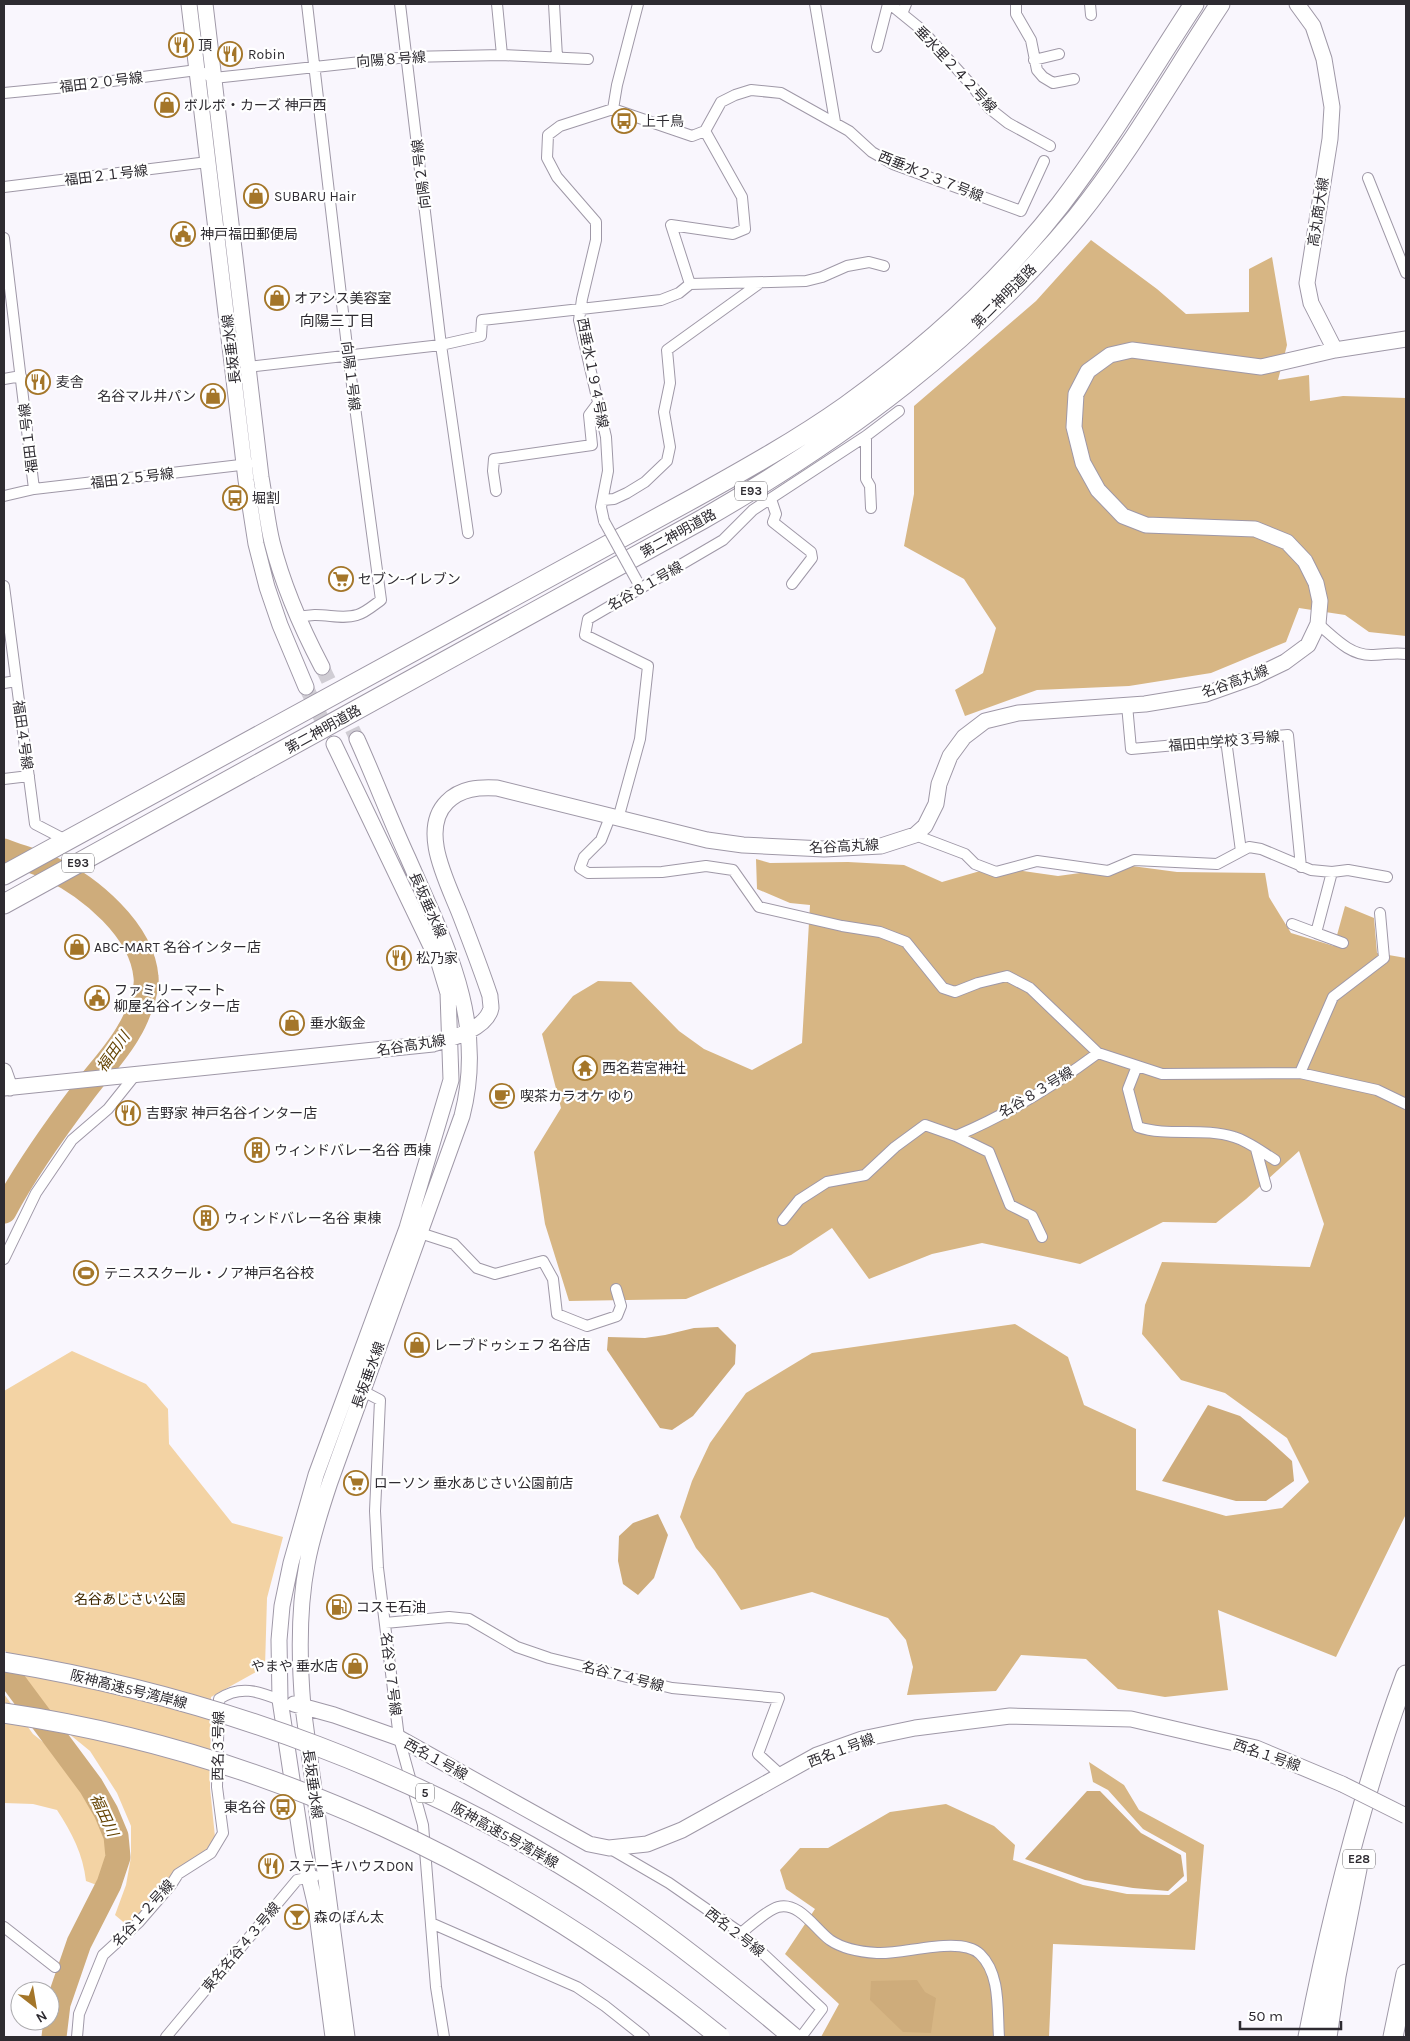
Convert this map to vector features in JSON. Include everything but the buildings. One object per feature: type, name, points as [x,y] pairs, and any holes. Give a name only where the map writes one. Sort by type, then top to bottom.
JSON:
[{"type":"highway","name":"第二神明道路","points":[[4,875],[746,469],[796,438],[877,382],[937,333],[979,295],[1019,253],[1054,212],[1098,153],[1194,4]]},
{"type":"highway","name":"第二神明道路","points":[[4,904],[704,519],[766,483],[859,420],[953,344],[992,309],[1034,266],[1078,215],[1115,165],[1220,4]]},
{"type":"highway","name":"阪神高速5号湾岸線","points":[[4,1662],[107,1682],[243,1720],[374,1769],[436,1797],[552,1860],[606,1893],[710,1968],[793,2037]]},
{"type":"highway","points":[[1308,2037],[1323,1962],[1350,1848],[1382,1739],[1406,1675]]},
{"type":"highway","name":"E28","points":[[1327,2037],[1336,1976],[1361,1850],[1388,1743],[1406,1684]]},
{"type":"highway","points":[[4,1712],[96,1730],[164,1746],[231,1766],[294,1788],[411,1838],[527,1900],[633,1970],[720,2037]]},
{"type":"highway","points":[[1393,2037],[1406,1974]]},
{"type":"main road","name":"長坂垂水線","points":[[189,4],[244,465],[256,544],[267,587],[280,625],[306,687]]},
{"type":"main road","name":"長坂垂水線","points":[[205,4],[248,367],[271,540],[283,581],[297,618],[322,667]]},
{"type":"main road","name":"高丸商大線","points":[[1297,4],[1312,26],[1324,59],[1332,107],[1330,139],[1306,283],[1311,303],[1335,350]]},
{"type":"main road","points":[[1335,350],[1406,339]]},
{"type":"main road","name":"名谷高丸線","points":[[7,1088],[413,1047],[451,1039],[483,1022],[491,1008],[490,996],[437,853],[435,839],[439,812],[452,797],[461,792],[484,787],[497,788],[707,840],[742,845],[824,849],[881,846],[915,835],[925,826],[936,804],[939,784],[950,756],[964,737],[985,722],[1018,713],[1127,705],[1206,694],[1254,677],[1285,662],[1308,645],[1318,624],[1320,601],[1316,583],[1305,561],[1287,542],[1255,529],[1146,526],[1123,516],[1098,490],[1083,463],[1074,427],[1076,394],[1088,371],[1110,354],[1132,350],[1261,367],[1335,350]]},
{"type":"main road","name":"長坂垂水線","points":[[333,2037],[316,1907],[302,1852],[280,1700],[279,1640],[282,1606],[291,1563],[316,1475],[356,1387],[420,1233],[465,1105],[469,1077],[469,1030],[460,989],[439,926],[357,740]]},
{"type":"main road","name":"長坂垂水線","points":[[334,744],[439,963],[448,992],[451,1039],[451,1080],[444,1107],[356,1387],[317,1522],[307,1564],[300,1641],[302,1707],[347,2037]]},
{"type":"main road","points":[[4,1071],[7,1088]]},
{"type":"main road","name":"西名１号線","points":[[280,1700],[334,1715],[399,1738],[583,1840],[609,1848],[647,1844],[682,1830],[818,1756],[862,1739],[915,1728],[1010,1716],[1131,1719],[1256,1748],[1342,1784],[1406,1816]]},
{"type":"street","name":"向陽１号線","points":[[297,618],[308,614],[343,617],[358,615],[381,600],[348,355],[307,4]]},
{"type":"street","name":"向陽２号線","points":[[400,4],[441,344],[468,533]]},
{"type":"street","points":[[497,4],[502,55]]},
{"type":"street","points":[[554,4],[558,57]]},
{"type":"street","points":[[638,4],[613,109],[692,136],[705,131],[742,196],[745,229],[732,234],[671,225],[690,284]]},
{"type":"street","points":[[815,4],[835,122]]},
{"type":"street","points":[[877,47],[889,4]]},
{"type":"street","name":"垂水里２４２号線","points":[[889,4],[904,9],[973,87],[989,108],[1008,124],[1050,146]]},
{"type":"street","points":[[1016,4],[1016,14],[1032,40],[1037,70],[1052,83],[1074,79]]},
{"type":"street","points":[[1090,4],[1091,15]]},
{"type":"street","points":[[1034,60],[1059,54]]},
{"type":"street","name":"向陽８号線","points":[[214,78],[407,57],[502,55],[588,60]]},
{"type":"street","points":[[197,70],[214,78]]},
{"type":"street","name":"福田２０号線","points":[[4,93],[197,70]]},
{"type":"street","name":"西垂水２３７号線","points":[[705,131],[721,102],[735,94],[751,90],[768,90],[781,93],[849,130],[872,152],[893,164],[1021,211],[1044,161]]},
{"type":"street","name":"西垂水１９４号線","points":[[613,109],[560,126],[548,135],[547,158],[557,178],[596,222],[596,240],[579,320],[606,437],[608,471],[602,507],[604,521],[639,584]]},
{"type":"street","name":"福田２１号線","points":[[4,187],[208,162]]},
{"type":"street","points":[[1368,178],[1406,273]]},
{"type":"street","name":"福田１号線","points":[[4,238],[7,280],[21,376],[34,489]]},
{"type":"street","points":[[248,367],[441,344],[481,336],[482,320],[661,300],[679,293],[690,284],[806,281],[822,278],[848,266],[869,262],[884,266]]},
{"type":"street","points":[[603,500],[614,500],[627,493],[645,482],[667,461],[670,447],[664,412],[670,383],[667,350],[760,283]]},
{"type":"street","points":[[4,379],[21,376]]},
{"type":"street","points":[[496,491],[493,471],[494,459],[592,445],[589,416],[598,403]]},
{"type":"street","name":"名谷８１号線","points":[[899,411],[866,436],[753,510],[723,540],[639,584],[588,619],[585,635],[648,666],[640,739],[614,818],[601,840],[584,857],[580,868],[588,873],[662,872],[706,866],[733,870],[759,907],[842,926],[880,932],[906,942],[943,988],[955,992],[1007,976],[1030,988],[1098,1052]]},
{"type":"street","points":[[866,436],[866,479],[870,486],[871,508]]},
{"type":"street","name":"福田２５号線","points":[[4,496],[34,489],[260,462]]},
{"type":"street","points":[[771,498],[776,514],[773,522],[811,552],[812,558],[792,584]]},
{"type":"street","name":"福田４号線","points":[[4,588],[35,824],[60,837]]},
{"type":"street","points":[[1318,624],[1350,651],[1370,655],[1396,652],[1406,654]]},
{"type":"street","points":[[4,683],[16,681]]},
{"type":"street","name":"福田中学校３号線","points":[[1127,705],[1131,749],[1288,735],[1301,867]]},
{"type":"street","points":[[1226,740],[1241,851]]},
{"type":"street","points":[[4,779],[28,776]]},
{"type":"street","points":[[915,835],[965,854],[975,864],[996,872],[1037,861],[1108,871],[1134,860],[1217,864],[1249,847],[1261,849],[1301,867],[1332,872],[1348,870],[1387,877]]},
{"type":"street","points":[[1316,933],[1332,872]]},
{"type":"street","points":[[1300,1073],[1333,997],[1384,958],[1380,913]]},
{"type":"street","points":[[1292,924],[1343,943]]},
{"type":"street","points":[[1098,1052],[1162,1074],[1300,1073],[1377,1090],[1406,1104]]},
{"type":"street","name":"名谷８３号線","points":[[956,1136],[976,1128],[1059,1082],[1098,1052]]},
{"type":"street","points":[[1137,1066],[1128,1089],[1138,1126],[1150,1131],[1204,1132],[1235,1137],[1275,1160]]},
{"type":"street","points":[[4,1259],[36,1193],[72,1140],[108,1109],[136,1074]]},
{"type":"street","points":[[783,1220],[799,1200],[827,1182],[865,1175],[895,1147],[925,1124],[989,1152],[1010,1204],[1032,1216],[1042,1237]]},
{"type":"street","points":[[1256,1149],[1266,1186]]},
{"type":"street","points":[[420,1233],[454,1244],[477,1268],[495,1274],[543,1261],[553,1279],[557,1314],[587,1326],[617,1316],[621,1306],[616,1289]]},
{"type":"street","name":"名谷９７号線","points":[[356,1387],[380,1400],[375,1511],[378,1568],[399,1738],[423,1825],[436,1987],[444,2037]]},
{"type":"street","name":"名谷７４号線","points":[[384,1623],[449,1617],[469,1619],[517,1646],[549,1658],[672,1688],[779,1698],[758,1754],[782,1776]]},
{"type":"street","name":"西名３号線","points":[[219,1799],[217,1787],[219,1699],[230,1692],[247,1691],[260,1692],[280,1700]]},
{"type":"street","name":"名谷１２号線","points":[[78,2037],[79,2014],[103,1956],[139,1922],[171,1885],[178,1874],[211,1853],[222,1833],[219,1799]]},
{"type":"street","name":"西名２号線","points":[[609,1848],[668,1883],[740,1933],[822,2009],[801,2037]]},
{"type":"street","name":"東名名谷４３号線","points":[[166,2037],[297,1880],[326,1874]]},
{"type":"street","points":[[740,1933],[776,1907],[787,1906],[797,1910],[830,1940],[852,1950],[878,1954],[962,1946],[979,1953],[991,1968],[999,2037]]},
{"type":"street","points":[[431,1923],[577,1987],[605,2006],[644,2037]]},
{"type":"street","points":[[4,1927],[55,1967]]},
{"type":"green space","name":"名谷あじさい公園","points":[[72,1351],[146,1384],[168,1409],[169,1444],[232,1523],[283,1537],[267,1598],[265,1667],[211,1697],[210,1788],[215,1837],[209,1848],[176,1872],[128,1926],[115,1915],[126,1885],[131,1857],[131,1826],[117,1793],[90,1751],[57,1724],[27,1687],[4,1649],[4,1391]]},
{"type":"green space","points":[[4,1694],[33,1734],[53,1750],[101,1813],[108,1836],[102,1887],[86,1881],[85,1871],[76,1844],[57,1810],[33,1804],[4,1803]]},
{"type":"shaded area","points":[[1091,240],[1157,289],[1186,314],[1249,312],[1249,269],[1272,257],[1287,345],[1278,380],[1309,375],[1310,401],[1343,396],[1406,398],[1406,636],[1369,632],[1345,615],[1299,608],[1286,642],[1211,673],[1129,686],[1037,690],[965,716],[955,690],[983,673],[996,628],[964,579],[904,546],[914,494],[914,406],[1036,301]]},
{"type":"shaded area","points":[[756,859],[770,863],[848,862],[904,865],[942,882],[994,867],[1058,876],[1132,866],[1177,872],[1265,873],[1269,897],[1291,933],[1334,946],[1345,906],[1374,918],[1377,953],[1406,958],[1406,1514],[1336,1657],[1218,1610],[1228,1690],[1165,1697],[1118,1689],[1086,1659],[1021,1655],[996,1691],[907,1695],[913,1667],[906,1640],[888,1618],[812,1592],[741,1610],[715,1571],[696,1548],[680,1517],[692,1481],[710,1443],[746,1393],[812,1353],[1015,1324],[1068,1357],[1084,1405],[1136,1429],[1136,1490],[1226,1516],[1282,1508],[1309,1482],[1287,1438],[1225,1393],[1181,1380],[1142,1334],[1145,1305],[1162,1262],[1310,1267],[1324,1224],[1299,1151],[1246,1199],[1216,1223],[1163,1222],[1080,1264],[982,1243],[932,1254],[869,1279],[832,1228],[791,1255],[686,1299],[569,1301],[545,1224],[534,1152],[561,1108],[542,1034],[573,996],[598,981],[631,982],[679,1031],[704,1049],[752,1070],[802,1043],[810,905],[790,903],[757,889]]},
{"type":"shaded area","points":[[718,1327],[736,1345],[735,1364],[693,1416],[672,1430],[660,1428],[607,1350],[608,1337],[645,1338],[694,1328]]},
{"type":"shaded area","points":[[1208,1405],[1240,1416],[1270,1441],[1292,1461],[1294,1481],[1266,1501],[1236,1501],[1162,1481]]},
{"type":"shaded area","points":[[658,1514],[668,1535],[654,1578],[638,1595],[623,1584],[618,1561],[619,1536],[633,1523]]},
{"type":"shaded area","points":[[1089,1762],[1124,1785],[1139,1810],[1204,1845],[1195,1950],[1053,1944],[1049,2037],[821,2037],[839,2004],[785,1954],[815,1909],[786,1889],[780,1870],[800,1848],[828,1848],[890,1812],[946,1804],[994,1826],[1015,1845],[1013,1860],[1083,1885],[1127,1894],[1169,1895],[1187,1881],[1186,1853],[1143,1829],[1108,1790],[1093,1782]]},
{"type":"shaded area","points":[[1087,1791],[1100,1791],[1141,1833],[1181,1855],[1184,1876],[1168,1891],[1133,1888],[1085,1880],[1025,1859]]},
{"type":"shaded area","points":[[917,1980],[925,1992],[936,1998],[931,2033],[903,2032],[870,2000],[871,1981]]},
{"type":"waterway","name":"福田川","points":[[4,851],[50,868],[81,886],[97,898],[124,927],[135,943],[146,977],[143,997],[132,1026],[50,1137],[4,1211]]},
{"type":"waterway","name":"福田川","points":[[4,1669],[91,1786],[106,1812],[116,1836],[118,1857],[109,1884],[79,1943],[58,2004],[54,2037]]},
{"type":"tunnel","points":[[322,667],[357,739]]},
{"type":"tunnel","points":[[306,687],[330,736]]},
{"type":"place","name":"頂","points":[[181,45]]},
{"type":"place","name":"Robin","points":[[230,54]]},
{"type":"place","name":"ボルボ・カーズ 神戸西","points":[[167,105]]},
{"type":"place","name":"上千鳥","points":[[624,121]]},
{"type":"place","name":"SUBARU Hair","points":[[256,196]]},
{"type":"place","name":"神戸福田郵便局","points":[[183,234]]},
{"type":"place","name":"オアシス美容室","points":[[277,298]]},
{"type":"place","name":"麦舎","points":[[38,382]]},
{"type":"place","name":"名谷マル井パン","points":[[213,396]]},
{"type":"place","name":"堀割","points":[[235,498]]},
{"type":"place","name":"セブン-イレブン","points":[[341,579]]},
{"type":"place","name":"ABC-MART 名谷インター店","points":[[77,947]]},
{"type":"place","name":"松乃家","points":[[399,958]]},
{"type":"place","name":"ファミリーマート 柳屋名谷インター店","points":[[97,998]]},
{"type":"place","name":"垂水鈑金","points":[[292,1023]]},
{"type":"place","name":"西名若宮神社","points":[[585,1068]]},
{"type":"place","name":"喫茶カラオケ ゆり","points":[[502,1096]]},
{"type":"place","name":"吉野家 神戸名谷インター店","points":[[128,1113]]},
{"type":"place","name":"ウィンドバレー名谷 西棟","points":[[257,1150]]},
{"type":"place","name":"ウィンドバレー名谷 東棟","points":[[206,1218]]},
{"type":"place","name":"テニススクール・ノア神戸名谷校","points":[[86,1273]]},
{"type":"place","name":"レーブドゥシェフ 名谷店","points":[[417,1345]]},
{"type":"place","name":"ローソン 垂水あじさい公園前店","points":[[356,1483]]},
{"type":"place","name":"コスモ石油","points":[[339,1607]]},
{"type":"place","name":"やまや 垂水店","points":[[355,1666]]},
{"type":"place","name":"東名谷","points":[[283,1807]]},
{"type":"place","name":"ステーキハウスDON","points":[[271,1866]]},
{"type":"place","name":"森のぽん太","points":[[297,1917]]},
{"type":"district","name":"向陽三丁目","points":[[337,321]]}]
